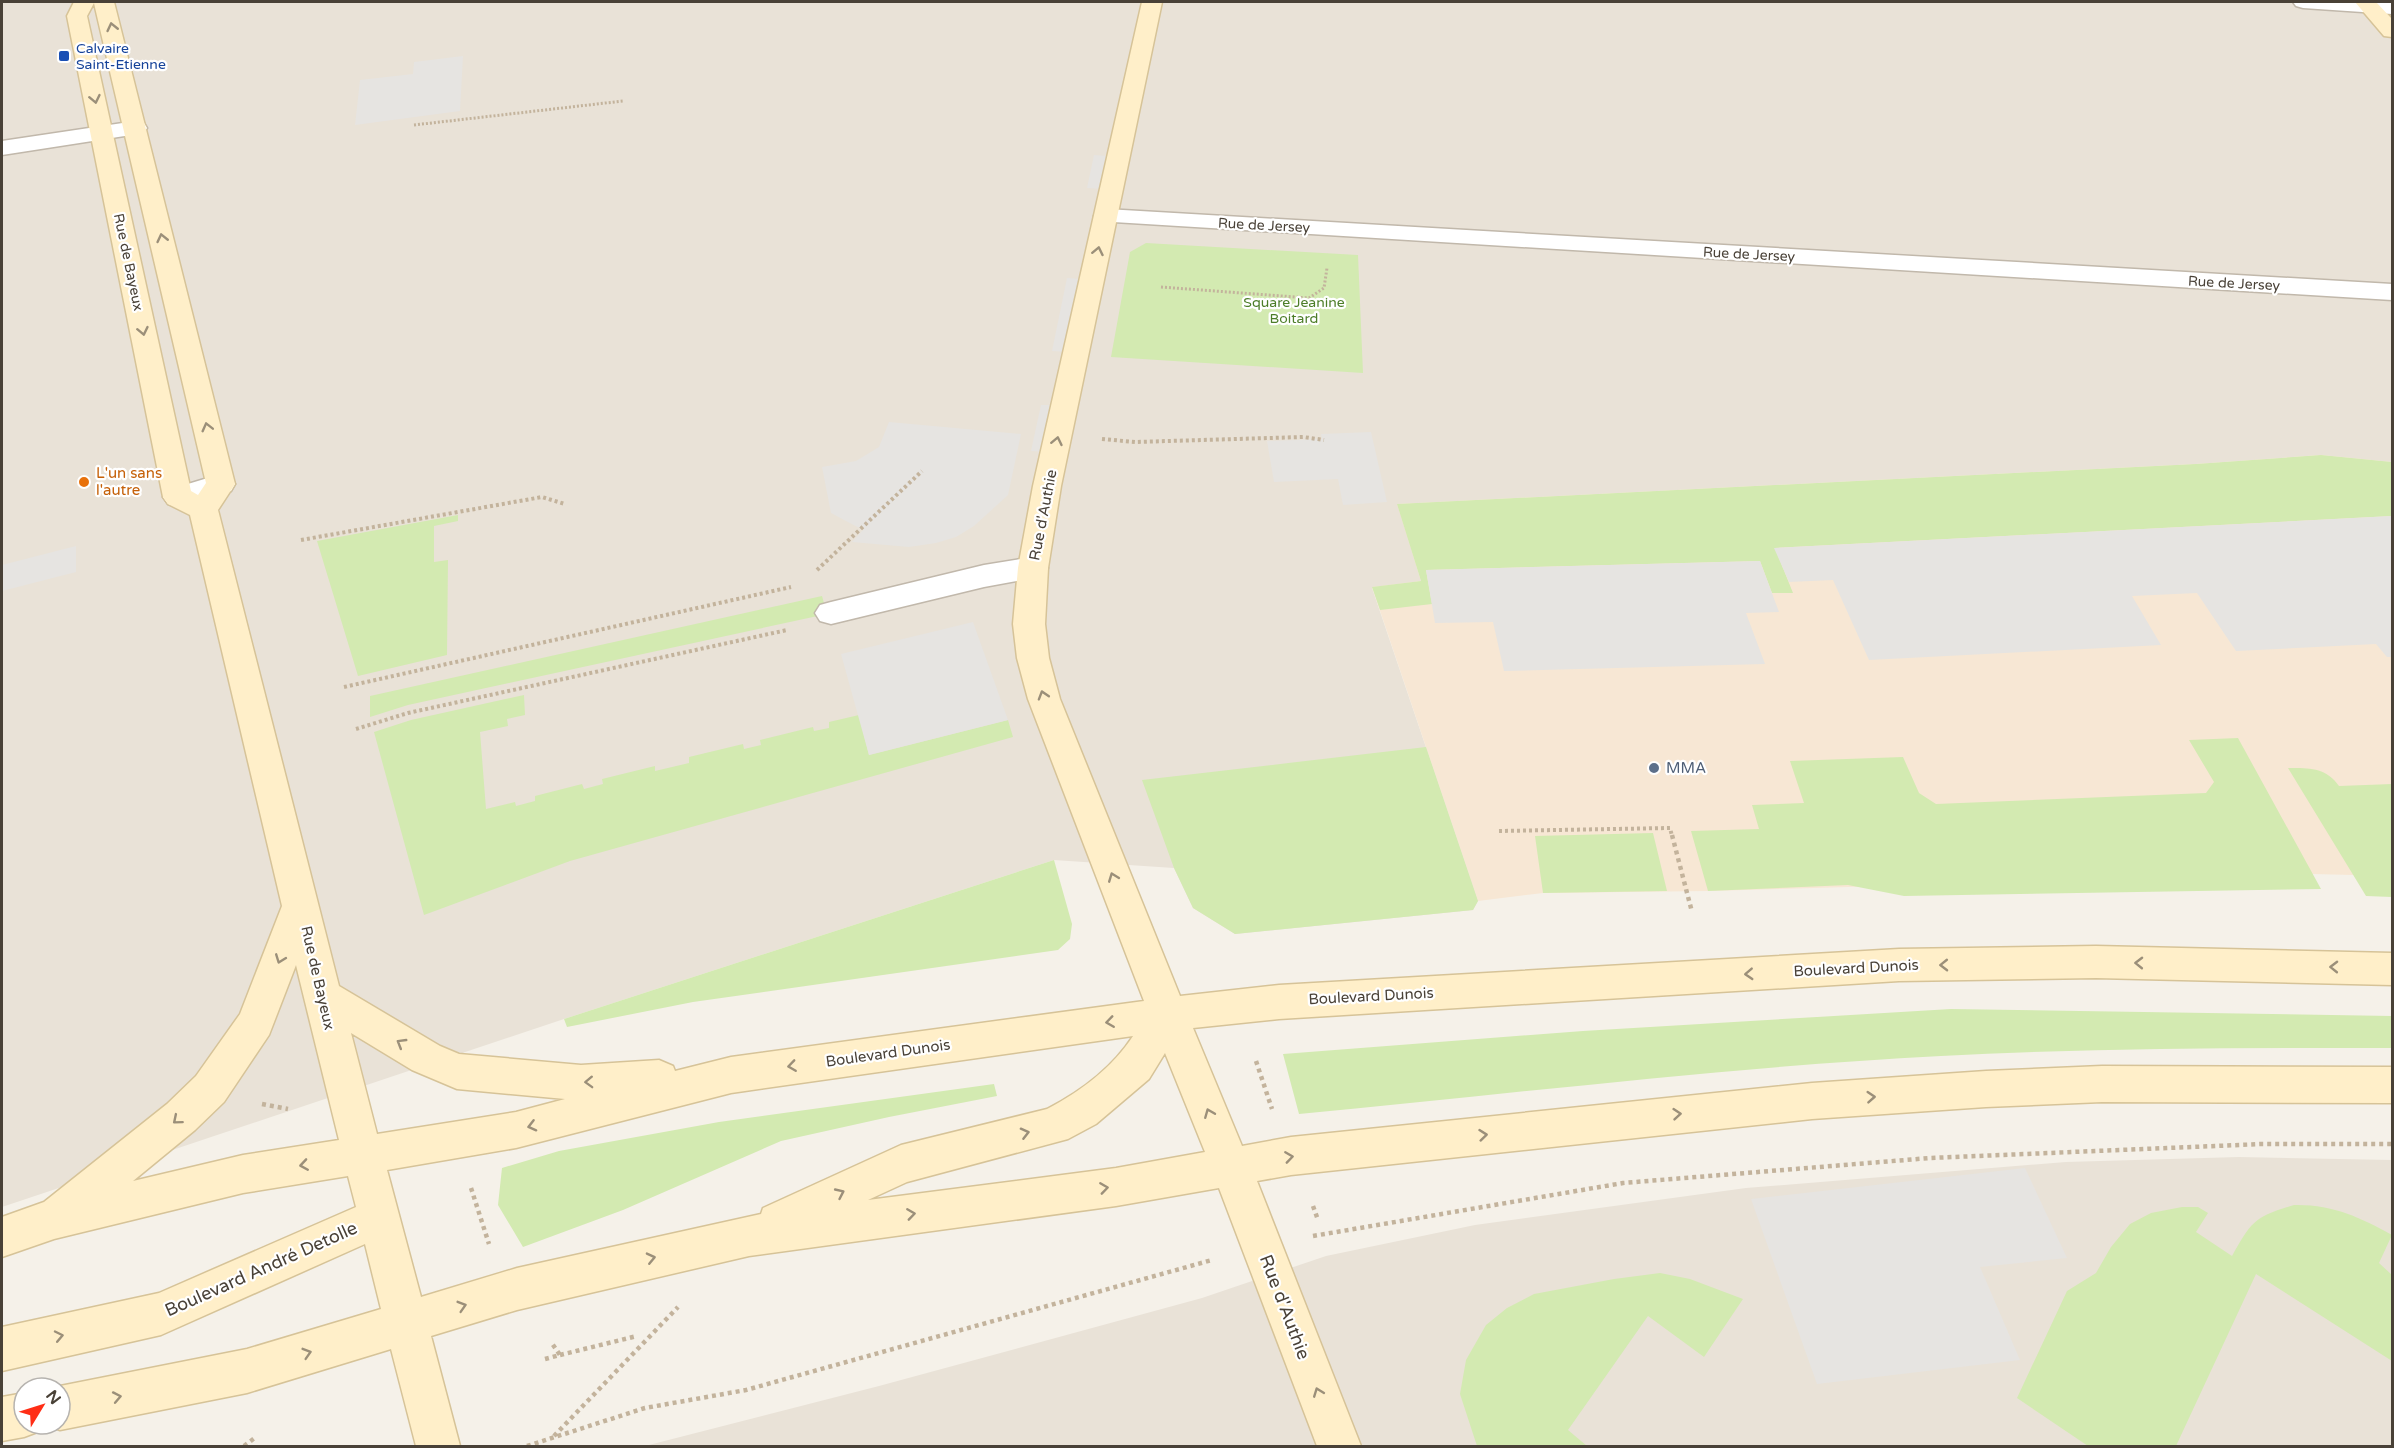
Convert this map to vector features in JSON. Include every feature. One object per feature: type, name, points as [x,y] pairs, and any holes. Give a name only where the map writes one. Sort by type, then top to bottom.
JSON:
[{"type":"main road","name":"Rue de Bayeux","points":[[84,2],[77,16],[102,134],[201,496],[362,1155],[438,1446]]},
{"type":"main road","name":"Rue de Bayeux","points":[[104,2],[136,128],[201,496]]},
{"type":"main road","name":"Rue d'Authie","points":[[1152,2],[1047,486],[1033,568],[1029,624],[1044,699],[1168,1014],[1232,1167],[1339,1446]]},
{"type":"main road","points":[[2367,4],[2392,31]]},
{"type":"main road","points":[[54,1219],[181,1117],[210,1089],[256,1023],[301,904]]},
{"type":"main road","name":"Boulevard Dunois","points":[[362,1155],[516,1130],[731,1075],[1168,1014],[1279,1002],[1899,965],[2096,962],[2392,969]]},
{"type":"main road","points":[[324,998],[426,1059],[457,1071],[581,1083],[731,1075]]},
{"type":"main road","points":[[749,1236],[901,1164],[1054,1126],[1082,1111],[1135,1067],[1168,1014]]},
{"type":"main road","points":[[72,1406],[247,1371],[517,1289],[749,1236],[1116,1187],[1291,1156],[1812,1101],[1986,1089],[2113,1084],[2392,1085]]},
{"type":"main road","points":[[2,1237],[54,1219],[243,1174],[362,1155]]},
{"type":"main road","name":"Boulevard André Detolle","points":[[2,1348],[161,1314],[378,1218]]},
{"type":"street","points":[[2303,2],[2367,4],[2392,8]]},
{"type":"street","points":[[2,148],[136,128]]},
{"type":"street","name":"Rue de Jersey","points":[[1106,216],[2392,292]]},
{"type":"street","points":[[831,613],[984,576],[1033,568]]},
{"type":"path","points":[[414,125],[623,101]]},
{"type":"path","points":[[1161,287],[1310,298],[1324,288],[1329,260]]},
{"type":"path","points":[[1101,438],[1135,442],[1303,436],[1324,440]]},
{"type":"path","points":[[811,576],[922,471]]},
{"type":"path","points":[[301,540],[542,497],[566,504]]},
{"type":"path","points":[[344,687],[788,588],[796,584]]},
{"type":"path","points":[[356,729],[408,713],[789,630]]},
{"type":"path","points":[[1499,831],[1670,828],[1692,912]]},
{"type":"path","points":[[1256,1061],[1276,1119]]},
{"type":"path","points":[[256,1103],[288,1109]]},
{"type":"path","points":[[1317,1235],[1635,1182],[1942,1157],[2262,1144],[2392,1144]]},
{"type":"path","points":[[470,1185],[491,1251]]},
{"type":"path","points":[[1313,1206],[1318,1220]]},
{"type":"path","points":[[527,1446],[645,1408],[746,1390],[1217,1259]]},
{"type":"path","points":[[554,1437],[683,1302]]},
{"type":"path","points":[[545,1359],[637,1336]]},
{"type":"path","points":[[552,1342],[560,1355]]},
{"type":"path","points":[[244,1446],[256,1437]]},
{"type":"shaded area","points":[[2,2],[2392,2],[2392,462],[2321,455],[2196,464],[1398,504],[1421,581],[1372,588],[1478,901],[1473,910],[1235,934],[1193,908],[1174,868],[1054,860],[564,1019],[2,1207]]},
{"type":"shaded area","points":[[463,56],[460,111],[355,125],[360,80],[413,74],[414,62]]},
{"type":"shaded area","points":[[1094,155],[1108,156],[1102,189],[1087,188]]},
{"type":"shaded area","points":[[1067,278],[1082,279],[1068,352],[1052,351]]},
{"type":"shaded area","points":[[1041,405],[1057,405],[1047,452],[1031,451]]},
{"type":"shaded area","points":[[889,422],[1021,434],[1008,495],[974,526],[956,537],[909,547],[852,542],[863,530],[831,513],[822,467],[856,461],[879,447]]},
{"type":"shaded area","points":[[1371,432],[1387,502],[1343,505],[1338,479],[1274,482],[1267,441],[1322,439],[1321,434]]},
{"type":"shaded area","points":[[2321,455],[2392,462],[2392,871],[2353,875],[2312,874],[1708,891],[1543,893],[1478,901],[1372,587],[1421,581],[1397,504],[2196,464]]},
{"type":"shaded area","points":[[2392,516],[2392,657],[2387,657],[2376,644],[2236,651],[2197,593],[2132,596],[2161,645],[1869,660],[1833,580],[1789,582],[1774,548]]},
{"type":"shaded area","points":[[76,546],[76,572],[2,591],[2,565]]},
{"type":"shaded area","points":[[1760,561],[1779,612],[1746,613],[1765,664],[1504,671],[1493,622],[1435,623],[1426,570]]},
{"type":"shaded area","points":[[973,622],[1008,720],[869,755],[841,654]]},
{"type":"shaded area","points":[[2239,1157],[2392,1160],[2392,1446],[645,1446],[879,1386],[1202,1298],[1326,1256],[1475,1225],[1746,1188],[2066,1162]]},
{"type":"shaded area","points":[[2025,1168],[2067,1258],[1980,1267],[2020,1360],[1817,1384],[1751,1199]]},
{"type":"green space","name":"Square Jeanine Boitard","points":[[1146,243],[1358,255],[1363,373],[1111,357],[1130,252]]},
{"type":"green space","points":[[2321,455],[2392,462],[2392,516],[1775,548],[1793,593],[1772,593],[1760,561],[1426,570],[1432,604],[1380,610],[1372,587],[1421,581],[1397,504],[2196,464]]},
{"type":"green space","points":[[458,515],[458,521],[434,526],[434,562],[448,560],[447,655],[358,676],[317,541]]},
{"type":"green space","points":[[822,596],[827,614],[408,705],[370,717],[370,696]]},
{"type":"green space","points":[[524,695],[525,715],[507,719],[508,726],[480,732],[486,809],[515,802],[516,806],[535,801],[535,796],[582,784],[584,789],[603,784],[602,779],[655,766],[655,771],[689,763],[689,757],[743,744],[744,749],[761,745],[760,740],[813,727],[814,731],[829,728],[829,722],[859,715],[869,755],[1008,720],[1013,737],[570,861],[424,915],[374,732],[411,720]]},
{"type":"green space","points":[[2238,738],[2321,889],[1904,896],[1848,885],[1708,891],[1691,831],[1759,829],[1752,805],[1804,803],[1790,761],[1903,757],[1919,793],[1936,804],[2206,793],[2214,782],[2189,740]]},
{"type":"green space","points":[[1426,747],[1478,901],[1473,910],[1235,934],[1193,908],[1174,868],[1142,780]]},
{"type":"green space","points":[[2288,768],[2322,772],[2339,786],[2392,784],[2392,897],[2366,896]]},
{"type":"green space","points":[[1653,833],[1667,891],[1543,893],[1535,836]]},
{"type":"green space","points":[[1054,860],[1072,924],[1070,939],[1058,950],[693,1002],[567,1027],[564,1019]]},
{"type":"green space","points":[[1951,1009],[2392,1016],[2392,1048],[2110,1050],[1997,1053],[1860,1061],[1700,1074],[1299,1114],[1283,1054],[1583,1031]]},
{"type":"green space","points":[[994,1084],[997,1096],[781,1141],[623,1210],[523,1247],[498,1205],[502,1168],[559,1151],[719,1122]]},
{"type":"green space","points":[[2294,1205],[2333,1209],[2392,1235],[2379,1263],[2392,1275],[2392,1361],[2256,1274],[2176,1446],[2088,1446],[2017,1398],[2067,1291],[2096,1273],[2111,1247],[2130,1224],[2151,1213],[2182,1207],[2198,1207],[2208,1213],[2196,1232],[2232,1256],[2244,1235],[2262,1217]]},
{"type":"green space","points":[[1660,1273],[1690,1279],[1743,1299],[1704,1357],[1648,1316],[1568,1430],[1587,1446],[1477,1446],[1460,1394],[1466,1360],[1486,1325],[1507,1308],[1534,1294]]},
{"type":"place","name":"Calvaire Saint-Etienne","points":[[64,56]]},
{"type":"place","name":"L'un sans l'autre","points":[[84,482]]},
{"type":"place","name":"MMA","points":[[1654,768]]}]
